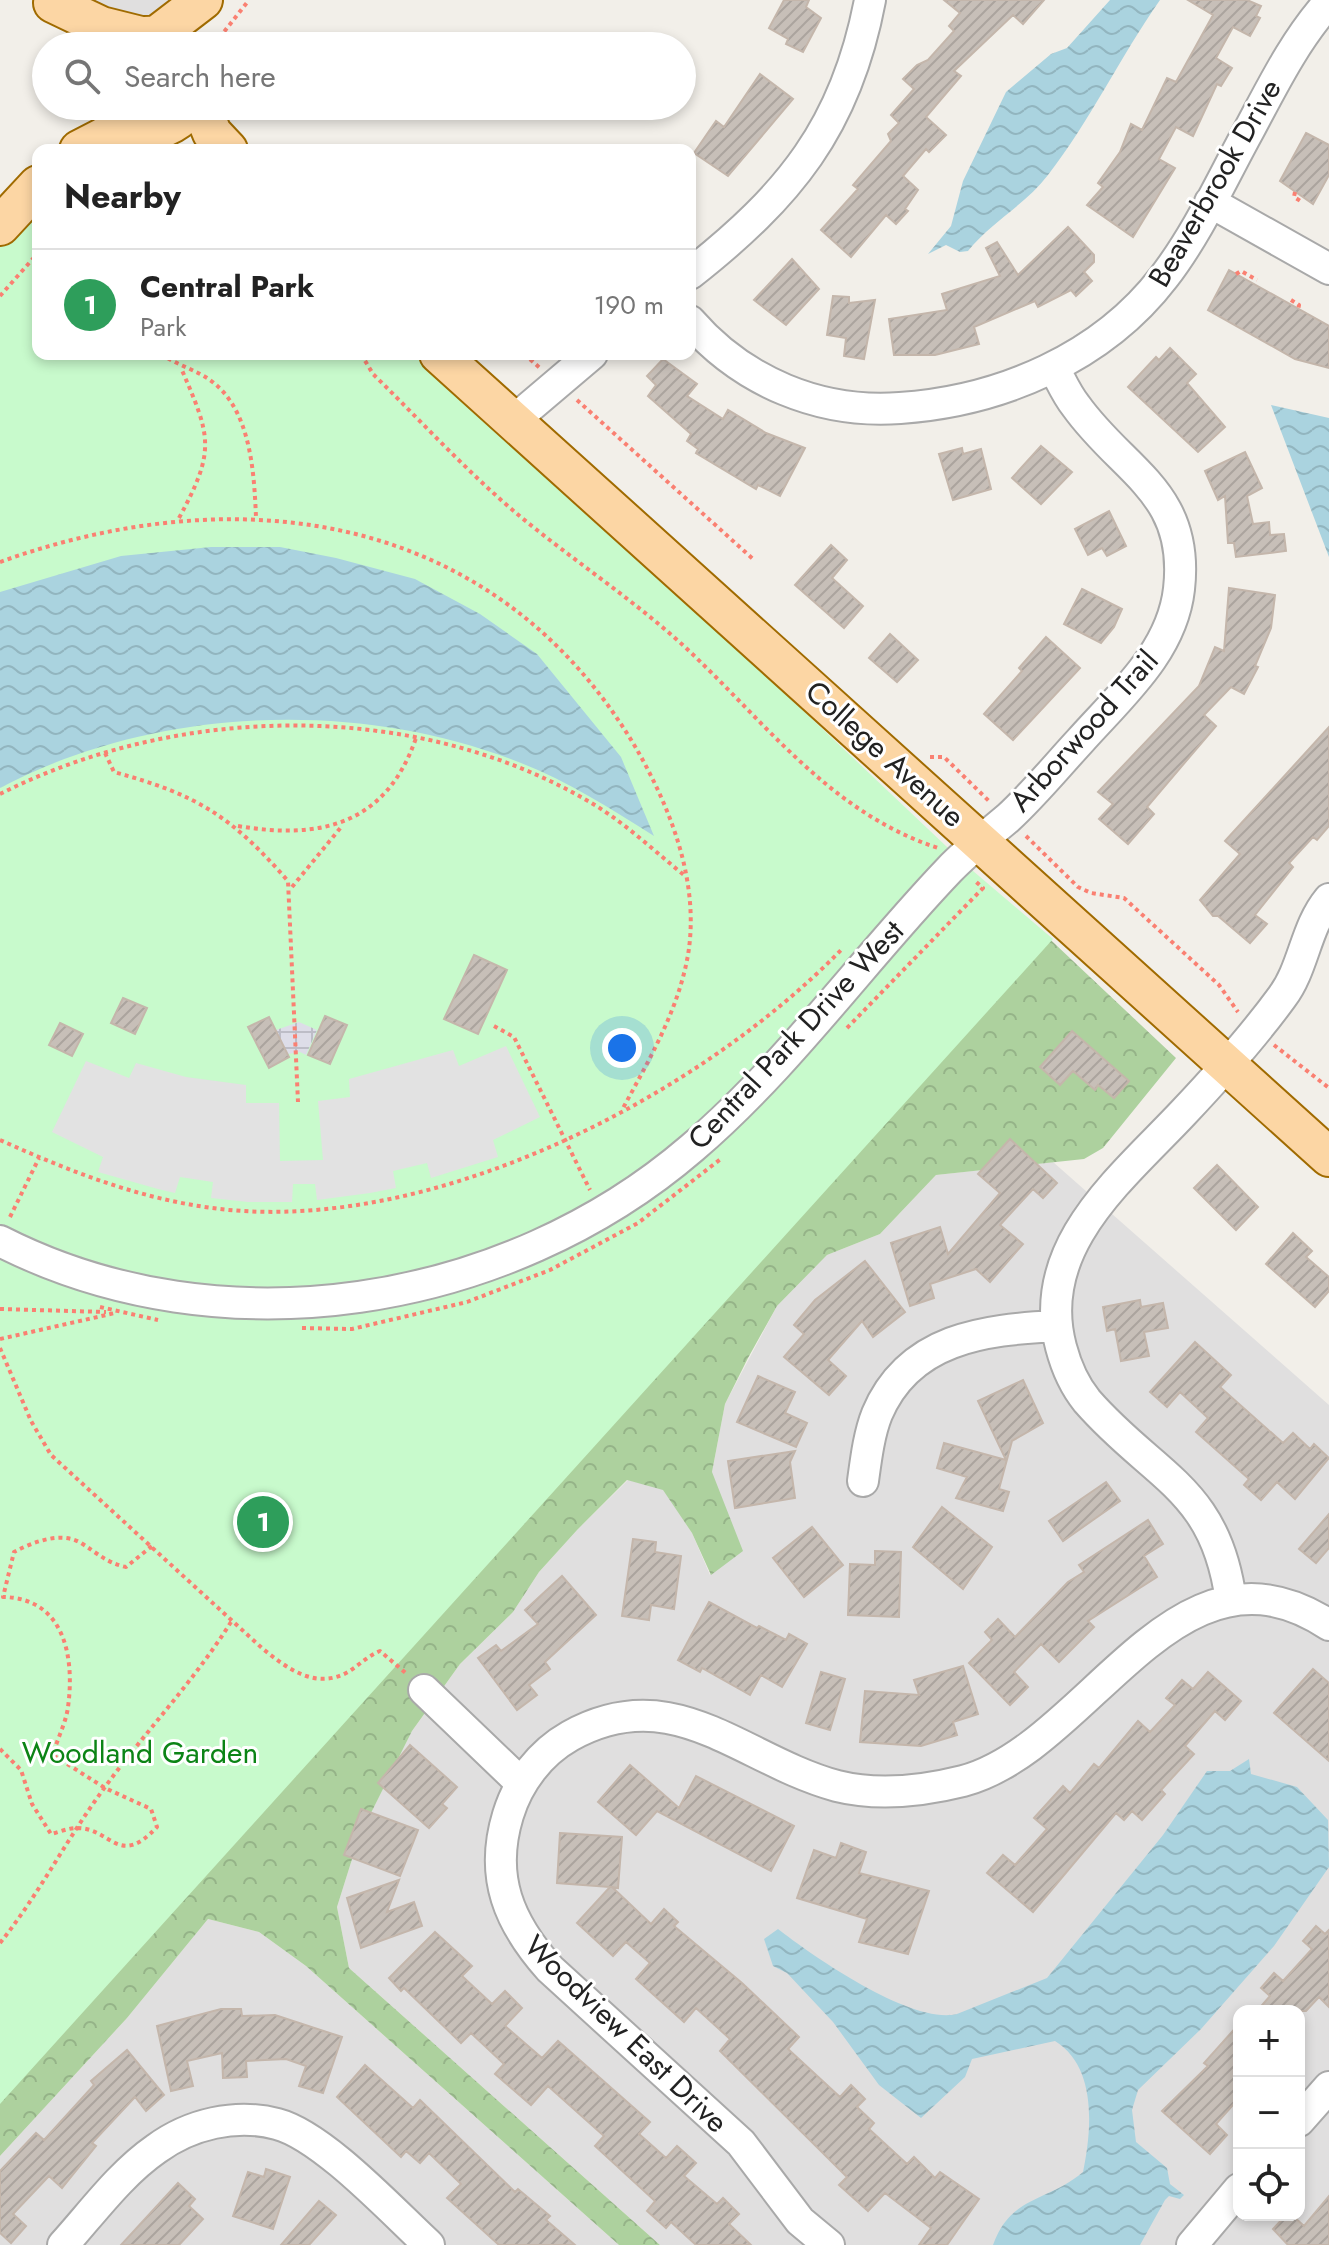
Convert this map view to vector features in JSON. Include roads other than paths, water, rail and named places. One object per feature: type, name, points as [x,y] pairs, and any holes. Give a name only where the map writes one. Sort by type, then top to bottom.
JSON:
[{"type":"main road","points":[[161,32],[203,0]]},
{"type":"main road","points":[[207,32],[218,0]]},
{"type":"main road","points":[[51,2],[120,32]]},
{"type":"main road","points":[[51,2],[77,32]]},
{"type":"main road","points":[[69,144],[83,120]]},
{"type":"main road","points":[[120,120],[124,124],[183,144]]},
{"type":"main road","points":[[91,144],[110,134],[146,130],[177,120]]},
{"type":"main road","points":[[207,120],[212,133],[222,144]]},
{"type":"main road","points":[[0,226],[32,191]]},
{"type":"main road","name":"College Avenue","points":[[446,360],[513,421],[994,829],[1226,1064],[1329,1157]]},
{"type":"street","points":[[696,269],[763,213],[811,156],[845,91],[870,0]]},
{"type":"street","name":"Beaverbrook Drive","points":[[696,326],[724,352],[774,386],[799,396],[858,409],[912,407],[962,397],[1014,384],[1054,368],[1119,325],[1166,275],[1210,202],[1294,46],[1329,2]]},
{"type":"street","points":[[1210,202],[1329,269]]},
{"type":"street","points":[[513,421],[585,360]]},
{"type":"street","name":"Arborwood Trail","points":[[994,829],[1149,663],[1170,627],[1179,589],[1176,535],[1161,499],[1080,412],[1054,368]]},
{"type":"street","name":"Central Park Drive West","points":[[2,1235],[60,1266],[141,1288],[229,1301],[307,1302],[392,1292],[473,1272],[548,1242],[609,1225],[662,1173],[723,1121],[948,871],[994,829]]},
{"type":"street","points":[[1231,1601],[1225,1562],[1210,1525],[1182,1490],[1085,1398],[1073,1381],[1055,1326],[1057,1290],[1064,1260],[1087,1217],[1255,1029],[1295,976],[1312,928],[1329,899]]},
{"type":"street","points":[[863,1481],[877,1415],[902,1376],[921,1359],[963,1337],[1055,1326]]},
{"type":"street","points":[[424,1690],[521,1783],[562,1741],[586,1727],[638,1715],[660,1715],[701,1725],[745,1748],[837,1786],[913,1790],[966,1780],[995,1769],[1041,1739],[1162,1630],[1183,1617],[1231,1601],[1278,1604],[1329,1625]]},
{"type":"street","name":"Woodview East Drive","points":[[521,1783],[513,1799],[500,1849],[507,1904],[524,1940],[550,1969],[741,2143],[800,2221],[829,2245]]},
{"type":"street","points":[[1305,2114],[1329,2087]]},
{"type":"street","points":[[63,2245],[155,2149],[186,2131],[211,2122],[277,2124],[331,2156],[429,2245]]},
{"type":"street","points":[[1192,2245],[1233,2196]]},
{"type":"water","points":[[1110,0],[1160,0],[1048,175],[968,251],[960,252],[946,245],[928,254],[951,226],[963,181],[1006,92],[1051,54],[1067,48]]},
{"type":"water","points":[[1271,405],[1329,418],[1329,557]]},
{"type":"water","points":[[211,547],[280,547],[336,558],[415,579],[480,614],[537,654],[621,757],[654,836],[572,787],[521,763],[458,742],[393,728],[326,721],[258,720],[190,727],[124,740],[60,761],[0,788],[0,592],[121,556]]},
{"type":"water","points":[[1249,1759],[1251,1774],[1297,1787],[1328,1820],[1329,1867],[1274,1946],[1201,2029],[1138,2090],[1132,2110],[1136,2142],[1167,2168],[1170,2184],[1184,2195],[1180,2199],[1169,2196],[1165,2200],[1140,2245],[993,2245],[1009,2217],[1020,2208],[1083,2172],[1088,2137],[1088,2100],[1085,2083],[1069,2052],[1055,2041],[972,2059],[965,2077],[921,2118],[879,2085],[833,2022],[787,1973],[773,1966],[764,1939],[778,1929],[839,1971],[890,1999],[938,2015],[957,2014],[1047,1978],[1163,1835],[1207,1771],[1230,1771]]},
{"type":"place","name":"Central Park","points":[[263,1522]]},
{"type":"park label","name":"Woodland Garden","points":[[140,1753]]}]
